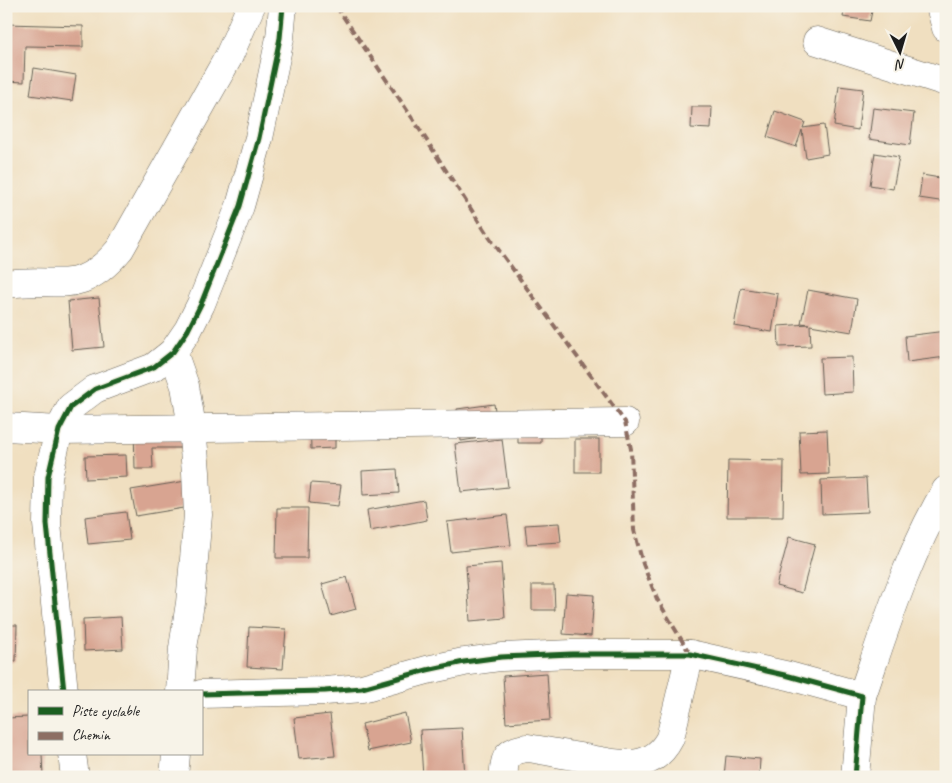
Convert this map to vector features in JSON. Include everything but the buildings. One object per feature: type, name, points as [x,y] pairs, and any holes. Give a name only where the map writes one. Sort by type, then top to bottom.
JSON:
[{"type":"street","points":[[6,284],[62,284],[81,281],[106,266],[120,249],[228,58],[251,6]]},
{"type":"street","points":[[64,690],[47,524],[48,477],[59,430],[71,407],[96,389],[154,367],[173,352],[188,330],[201,304],[240,206],[260,138],[280,38],[282,6]]},
{"type":"street","points":[[940,6],[946,28]]},
{"type":"street","points":[[818,41],[946,82]]},
{"type":"street","points":[[173,352],[185,386],[192,427],[198,516],[180,690]]},
{"type":"street","points":[[6,427],[59,430],[625,422]]},
{"type":"street","points":[[855,777],[862,696],[901,583],[930,517],[946,490]]},
{"type":"street","points":[[202,694],[325,692],[362,688],[427,670],[501,657],[572,654],[690,654],[789,676],[862,696]]},
{"type":"street","points":[[504,777],[505,760],[510,753],[518,749],[528,748],[626,765],[655,758],[664,750],[670,738],[690,654]]},
{"type":"street","points":[[72,756],[75,777]]},
{"type":"street","points":[[174,777],[176,756]]},
{"type":"marked path","points":[[336,6],[411,116],[487,234],[625,422],[631,449],[634,530],[643,564],[657,599],[690,654]]},
{"type":"cycle path","points":[[64,690],[47,524],[48,477],[59,430],[71,407],[95,389],[154,367],[173,352],[188,330],[201,304],[240,206],[259,138],[280,38],[283,6]]},
{"type":"cycle path","points":[[202,694],[325,691],[362,688],[427,670],[501,657],[572,654],[690,654],[789,676],[862,696],[855,777]]}]
